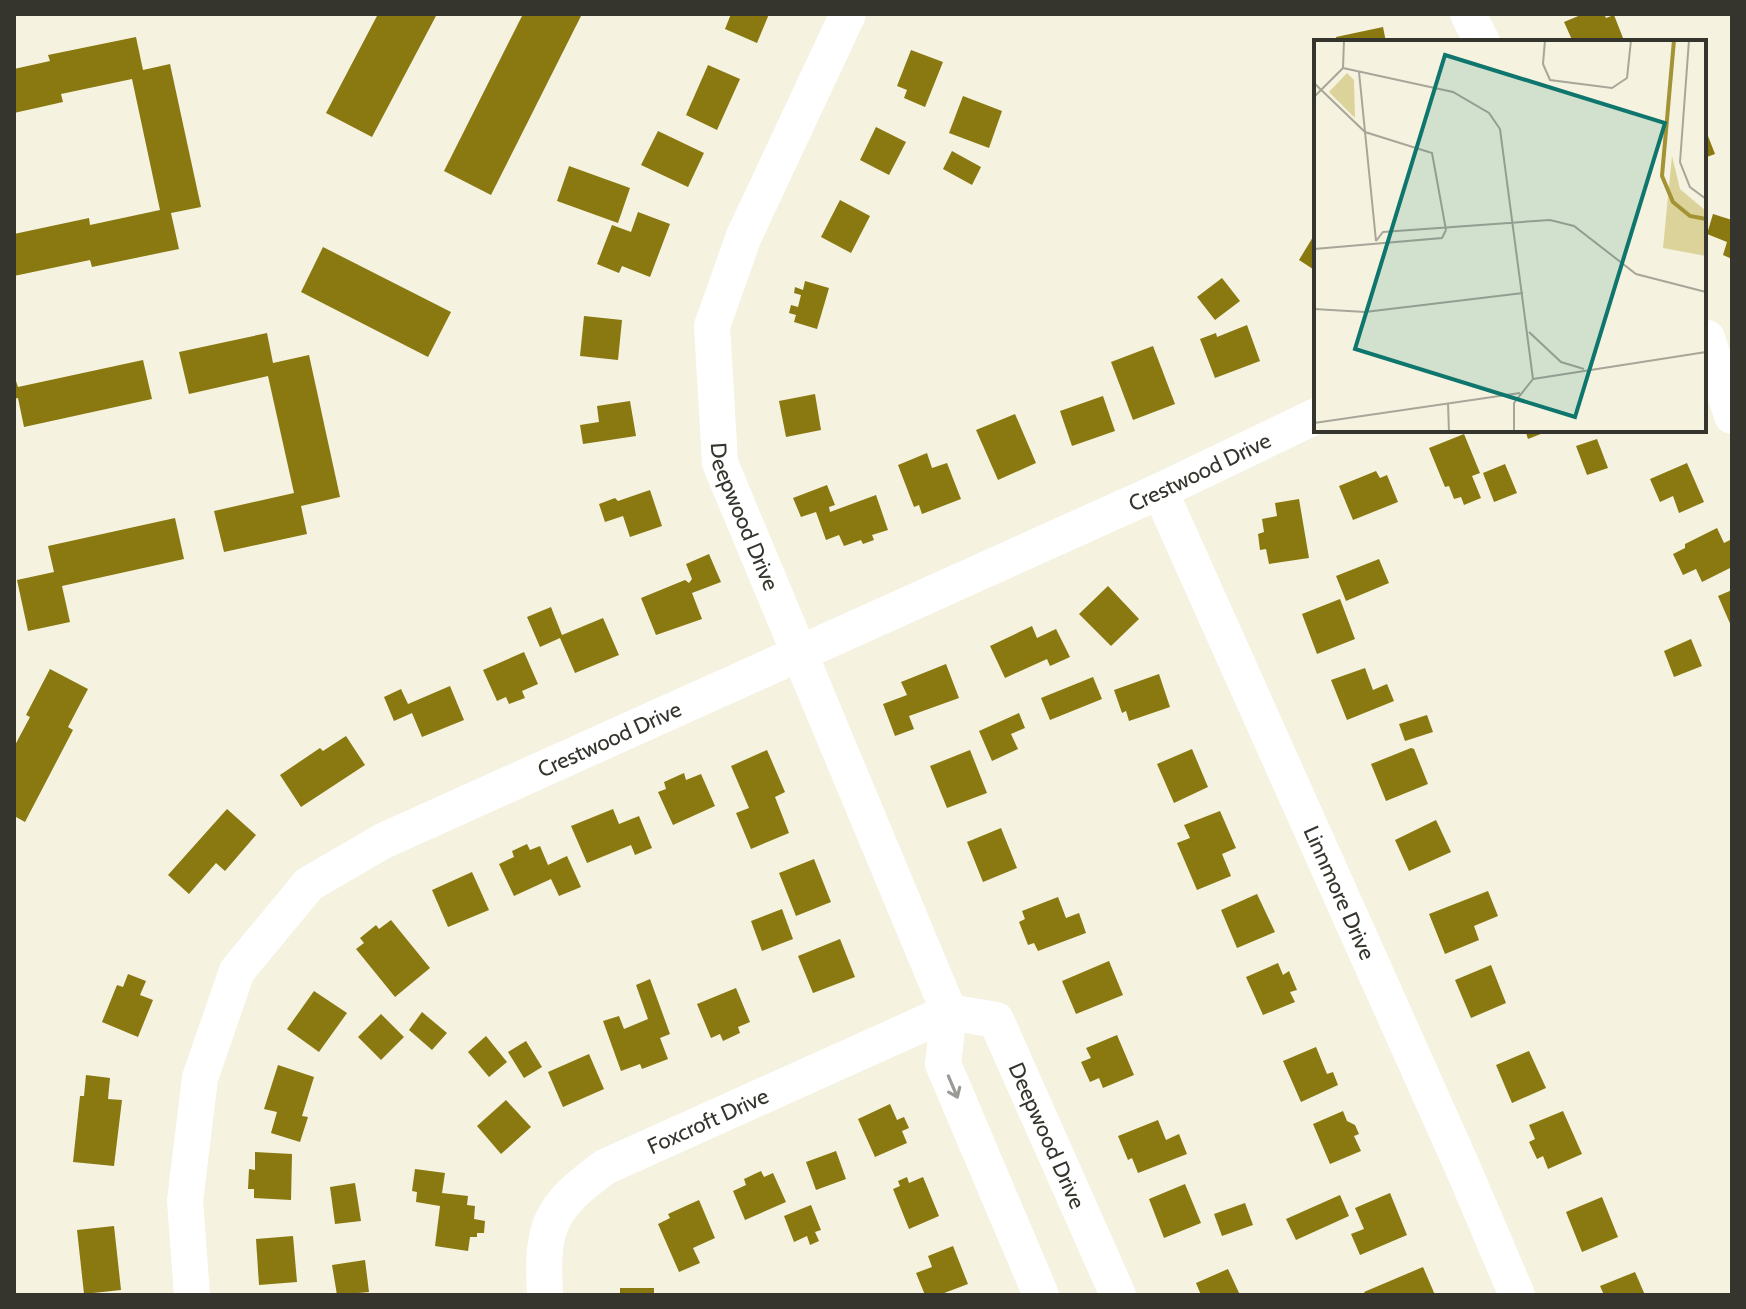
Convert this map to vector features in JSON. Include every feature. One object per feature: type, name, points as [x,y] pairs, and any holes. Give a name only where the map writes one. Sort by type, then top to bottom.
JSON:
[{"type":"street","name":"Deepwood Drive","points":[[848,14],[744,236],[712,326],[720,463],[949,1012],[943,1064],[1041,1295]]},
{"type":"street","points":[[1714,340],[1732,416]]},
{"type":"street","name":"Crestwood Drive","points":[[192,1295],[185,1201],[200,1078],[237,971],[309,884],[383,841],[1160,491],[1314,417]]},
{"type":"street","name":"Linnmore Drive","points":[[1160,491],[1517,1295]]},
{"type":"street","name":"Deepwood Drive","points":[[949,1012],[996,1020],[1118,1295]]},
{"type":"street","name":"Foxcroft Drive","points":[[545,1295],[543,1255],[552,1217],[573,1191],[605,1167],[949,1012]]},
{"type":"building","points":[[378,14],[437,14],[372,137],[326,113]]},
{"type":"building","points":[[523,14],[582,14],[491,195],[444,171]]},
{"type":"building","points":[[731,14],[769,14],[757,43],[725,29]]},
{"type":"building","points":[[1583,14],[1604,14],[1606,18],[1614,15],[1623,38],[1572,40],[1564,22]]},
{"type":"building","points":[[1383,27],[1386,40],[1337,40],[1336,37]]},
{"type":"building","points":[[136,37],[143,70],[170,64],[201,207],[171,213],[179,249],[92,267],[90,260],[14,276],[14,234],[89,218],[90,225],[160,210],[132,79],[61,94],[63,102],[14,113],[14,69],[50,61],[48,55]]},
{"type":"building","points":[[911,50],[943,62],[925,107],[904,98],[907,90],[897,86]]},
{"type":"building","points":[[708,65],[740,79],[717,130],[686,115]]},
{"type":"building","points":[[963,96],[1002,111],[989,148],[949,133]]},
{"type":"building","points":[[876,127],[906,142],[889,175],[860,160]]},
{"type":"building","points":[[658,131],[704,153],[688,187],[641,165]]},
{"type":"building","points":[[1706,137],[1715,154],[1706,157]]},
{"type":"building","points":[[952,151],[981,167],[972,185],[943,169]]},
{"type":"building","points":[[569,166],[630,188],[618,223],[557,201]]},
{"type":"building","points":[[840,200],[870,216],[851,253],[821,237]]},
{"type":"building","points":[[638,212],[670,224],[650,277],[622,266],[619,273],[597,264],[612,225],[631,232]]},
{"type":"building","points":[[1713,214],[1732,220],[1732,259],[1723,255],[1727,242],[1707,234]]},
{"type":"building","points":[[1314,235],[1314,270],[1299,260]]},
{"type":"building","points":[[323,247],[451,312],[428,357],[301,292]]},
{"type":"building","points":[[1222,278],[1240,301],[1215,320],[1197,297]]},
{"type":"building","points":[[805,281],[829,288],[817,329],[794,322],[796,315],[789,313],[791,305],[798,307],[801,295],[794,293],[795,287],[803,290]]},
{"type":"building","points":[[584,316],[622,320],[618,360],[580,356]]},
{"type":"building","points":[[1247,325],[1260,361],[1215,378],[1200,339],[1216,333],[1217,337]]},
{"type":"building","points":[[267,333],[273,363],[309,355],[340,497],[301,506],[307,534],[224,552],[214,511],[294,493],[268,376],[189,394],[179,352]]},
{"type":"building","points":[[1153,346],[1175,404],[1133,420],[1111,362]]},
{"type":"building","points":[[143,360],[152,399],[24,427],[18,398],[14,399],[14,375],[18,387]]},
{"type":"building","points":[[815,394],[821,430],[786,437],[779,401]]},
{"type":"building","points":[[1103,396],[1115,431],[1072,446],[1060,411]]},
{"type":"building","points":[[630,401],[636,436],[583,444],[580,425],[599,422],[597,406]]},
{"type":"building","points":[[1015,414],[1036,463],[998,480],[976,430]]},
{"type":"building","points":[[1526,432],[1546,432],[1528,439]]},
{"type":"building","points":[[1464,434],[1480,473],[1472,476],[1481,498],[1464,505],[1461,497],[1454,499],[1449,486],[1445,487],[1429,448]]},
{"type":"building","points":[[1597,439],[1608,468],[1587,475],[1576,446]]},
{"type":"building","points":[[927,453],[932,468],[947,463],[961,499],[922,514],[919,505],[914,507],[898,465]]},
{"type":"building","points":[[1687,463],[1704,502],[1679,513],[1673,496],[1660,502],[1650,479]]},
{"type":"building","points":[[1505,464],[1517,493],[1494,502],[1483,473]]},
{"type":"building","points":[[1376,471],[1380,478],[1387,475],[1398,502],[1353,520],[1339,486]]},
{"type":"building","points":[[827,485],[835,505],[829,507],[830,512],[876,495],[888,530],[872,535],[874,540],[863,544],[861,540],[844,546],[839,535],[826,540],[816,512],[801,517],[793,498]]},
{"type":"building","points":[[650,490],[662,526],[630,537],[623,516],[605,522],[599,504]]},
{"type":"building","points":[[1299,499],[1309,558],[1269,564],[1266,549],[1260,550],[1258,534],[1264,532],[1262,519],[1277,516],[1275,503]]},
{"type":"building","points":[[175,518],[184,559],[62,586],[70,622],[28,631],[17,580],[54,572],[48,546]]},
{"type":"building","points":[[1717,528],[1724,543],[1730,540],[1732,545],[1732,567],[1702,582],[1696,569],[1683,575],[1673,554],[1685,548],[1685,544]]},
{"type":"building","points":[[709,554],[721,582],[692,593],[702,619],[656,635],[641,598],[685,580],[689,583],[692,579],[686,564]]},
{"type":"building","points":[[1379,559],[1389,583],[1346,601],[1336,576]]},
{"type":"building","points":[[1108,586],[1139,619],[1111,646],[1079,614]]},
{"type":"building","points":[[1732,590],[1732,628],[1718,596]]},
{"type":"building","points":[[1340,599],[1355,639],[1317,654],[1302,614]]},
{"type":"building","points":[[551,607],[562,635],[603,618],[619,655],[575,673],[560,638],[540,647],[527,617]]},
{"type":"building","points":[[1032,626],[1037,638],[1056,629],[1070,657],[1050,666],[1047,659],[1005,678],[990,646]]},
{"type":"building","points":[[1691,639],[1702,666],[1674,677],[1664,651]]},
{"type":"building","points":[[524,652],[538,684],[522,691],[525,698],[509,704],[506,697],[497,701],[483,670]]},
{"type":"building","points":[[946,664],[959,698],[909,716],[914,729],[895,736],[883,704],[907,695],[901,682]]},
{"type":"building","points":[[1365,668],[1373,690],[1387,684],[1394,701],[1347,720],[1331,680]]},
{"type":"building","points":[[50,669],[88,689],[68,727],[73,730],[25,822],[16,817],[14,821],[14,747],[30,717],[26,715]]},
{"type":"building","points":[[1159,674],[1170,707],[1129,721],[1126,711],[1122,713],[1114,690]]},
{"type":"building","points":[[1093,677],[1102,699],[1050,720],[1041,698]]},
{"type":"building","points":[[450,686],[464,720],[422,737],[412,713],[394,721],[384,697],[401,689],[408,704]]},
{"type":"building","points":[[1019,713],[1025,728],[1011,734],[1018,749],[992,761],[979,731]]},
{"type":"building","points":[[1427,715],[1433,732],[1405,741],[1399,724]]},
{"type":"building","points":[[346,736],[365,765],[301,807],[280,775],[320,748],[323,751]]},
{"type":"building","points":[[1411,748],[1428,784],[1386,801],[1371,764]]},
{"type":"building","points":[[1192,749],[1208,787],[1174,803],[1157,764]]},
{"type":"building","points":[[767,750],[785,792],[775,797],[789,833],[751,849],[736,813],[749,808],[731,766]]},
{"type":"building","points":[[970,750],[987,793],[947,808],[930,766]]},
{"type":"building","points":[[684,773],[686,780],[701,774],[715,806],[673,825],[658,792],[666,789],[664,782]]},
{"type":"building","points":[[227,809],[256,835],[225,871],[216,863],[189,894],[168,875]]},
{"type":"building","points":[[613,809],[619,824],[639,816],[652,848],[635,855],[631,845],[587,863],[571,826]]},
{"type":"building","points":[[1220,811],[1236,848],[1222,854],[1231,876],[1197,890],[1177,843],[1190,838],[1184,825]]},
{"type":"building","points":[[1436,820],[1451,852],[1409,871],[1395,840]]},
{"type":"building","points":[[1001,828],[1017,868],[983,882],[967,842]]},
{"type":"building","points":[[527,844],[530,850],[540,846],[548,865],[567,856],[581,887],[559,896],[551,879],[514,896],[499,864],[514,857],[512,851]]},
{"type":"building","points":[[814,859],[831,902],[796,916],[779,873]]},
{"type":"building","points":[[472,872],[489,910],[448,927],[432,890]]},
{"type":"building","points":[[1488,891],[1498,916],[1474,926],[1479,940],[1445,954],[1429,914]]},
{"type":"building","points":[[1257,894],[1275,932],[1237,948],[1221,910]]},
{"type":"building","points":[[1058,897],[1066,918],[1079,913],[1086,933],[1038,951],[1034,943],[1028,945],[1019,922],[1025,919],[1022,911]]},
{"type":"building","points":[[782,909],[793,939],[762,951],[751,921]]},
{"type":"building","points":[[391,920],[430,968],[395,997],[356,949],[364,943],[360,938],[376,925],[379,929]]},
{"type":"building","points":[[840,939],[855,977],[813,993],[798,956]]},
{"type":"building","points":[[1109,961],[1123,995],[1076,1014],[1062,981]]},
{"type":"building","points":[[1278,963],[1283,975],[1289,971],[1297,990],[1290,992],[1295,1002],[1263,1015],[1246,977]]},
{"type":"building","points":[[1491,965],[1506,1003],[1471,1018],[1455,980]]},
{"type":"building","points":[[128,974],[146,981],[140,995],[153,1000],[138,1037],[102,1022],[117,985],[123,987]]},
{"type":"building","points":[[650,979],[670,1034],[660,1038],[668,1059],[642,1069],[640,1064],[621,1071],[603,1021],[619,1016],[624,1029],[648,1019],[636,985]]},
{"type":"building","points":[[736,988],[750,1022],[738,1027],[740,1033],[723,1041],[720,1034],[711,1038],[697,1004]]},
{"type":"building","points":[[314,991],[347,1013],[319,1052],[287,1029]]},
{"type":"building","points":[[422,1012],[447,1033],[432,1050],[409,1030]]},
{"type":"building","points":[[381,1014],[404,1037],[381,1060],[358,1037]]},
{"type":"building","points":[[1117,1035],[1134,1075],[1103,1088],[1099,1078],[1090,1082],[1081,1062],[1091,1058],[1086,1048]]},
{"type":"building","points":[[486,1036],[507,1062],[489,1077],[468,1052]]},
{"type":"building","points":[[526,1041],[542,1067],[524,1078],[508,1052]]},
{"type":"building","points":[[1316,1047],[1327,1074],[1333,1072],[1338,1085],[1301,1102],[1283,1061]]},
{"type":"building","points":[[1529,1051],[1546,1088],[1512,1103],[1496,1065]]},
{"type":"building","points":[[589,1054],[604,1089],[563,1107],[548,1072]]},
{"type":"building","points":[[278,1065],[314,1077],[302,1116],[308,1117],[300,1142],[271,1133],[277,1112],[264,1109]]},
{"type":"building","points":[[86,1075],[110,1078],[108,1099],[122,1100],[114,1166],[73,1162],[80,1096],[84,1096]]},
{"type":"building","points":[[506,1100],[531,1127],[501,1154],[477,1126]]},
{"type":"building","points":[[890,1104],[897,1120],[904,1117],[909,1128],[902,1131],[907,1143],[875,1157],[858,1119]]},
{"type":"building","points":[[1343,1111],[1347,1121],[1355,1125],[1359,1134],[1354,1136],[1361,1151],[1330,1164],[1313,1124]]},
{"type":"building","points":[[1563,1111],[1582,1154],[1548,1169],[1543,1156],[1537,1159],[1529,1142],[1535,1139],[1529,1125]]},
{"type":"building","points":[[1158,1120],[1166,1140],[1179,1134],[1187,1154],[1138,1173],[1132,1158],[1128,1160],[1118,1136]]},
{"type":"building","points":[[836,1151],[846,1179],[816,1190],[806,1162]]},
{"type":"building","points":[[255,1152],[292,1154],[291,1200],[254,1198],[254,1189],[248,1189],[249,1169],[255,1170]]},
{"type":"building","points":[[415,1169],[445,1173],[442,1193],[468,1196],[467,1205],[475,1206],[474,1219],[485,1221],[484,1233],[470,1237],[468,1251],[435,1246],[440,1206],[416,1202],[417,1192],[412,1191]]},
{"type":"building","points":[[761,1171],[764,1177],[773,1173],[786,1202],[745,1220],[733,1191],[746,1185],[744,1179]]},
{"type":"building","points":[[907,1177],[909,1183],[923,1177],[939,1216],[909,1229],[893,1189],[900,1186],[898,1181]]},
{"type":"building","points":[[355,1183],[361,1221],[335,1224],[330,1187]]},
{"type":"building","points":[[1185,1184],[1201,1223],[1164,1238],[1149,1199]]},
{"type":"building","points":[[1390,1193],[1407,1235],[1360,1255],[1351,1234],[1364,1229],[1355,1208]]},
{"type":"building","points":[[1340,1195],[1349,1216],[1296,1240],[1286,1219]]},
{"type":"building","points":[[1602,1197],[1618,1237],[1582,1252],[1566,1212]]},
{"type":"building","points":[[699,1200],[715,1238],[693,1248],[700,1263],[679,1272],[658,1224],[670,1218],[668,1214]]},
{"type":"building","points":[[1245,1203],[1253,1225],[1222,1236],[1214,1214]]},
{"type":"building","points":[[811,1205],[821,1230],[815,1232],[819,1241],[810,1245],[807,1236],[794,1242],[784,1216]]},
{"type":"building","points":[[114,1226],[121,1290],[84,1294],[77,1230]]},
{"type":"building","points":[[293,1236],[297,1282],[259,1285],[256,1239]]},
{"type":"building","points":[[953,1246],[968,1284],[939,1295],[925,1295],[916,1273],[932,1267],[928,1256]]},
{"type":"building","points":[[365,1260],[369,1292],[337,1295],[332,1265]]},
{"type":"building","points":[[1423,1267],[1435,1295],[1366,1295],[1364,1292]]},
{"type":"building","points":[[1228,1269],[1240,1295],[1201,1295],[1196,1283]]},
{"type":"building","points":[[1635,1272],[1645,1295],[1604,1295],[1600,1286]]},
{"type":"building","points":[[620,1288],[654,1288],[654,1295],[620,1295]]}]
